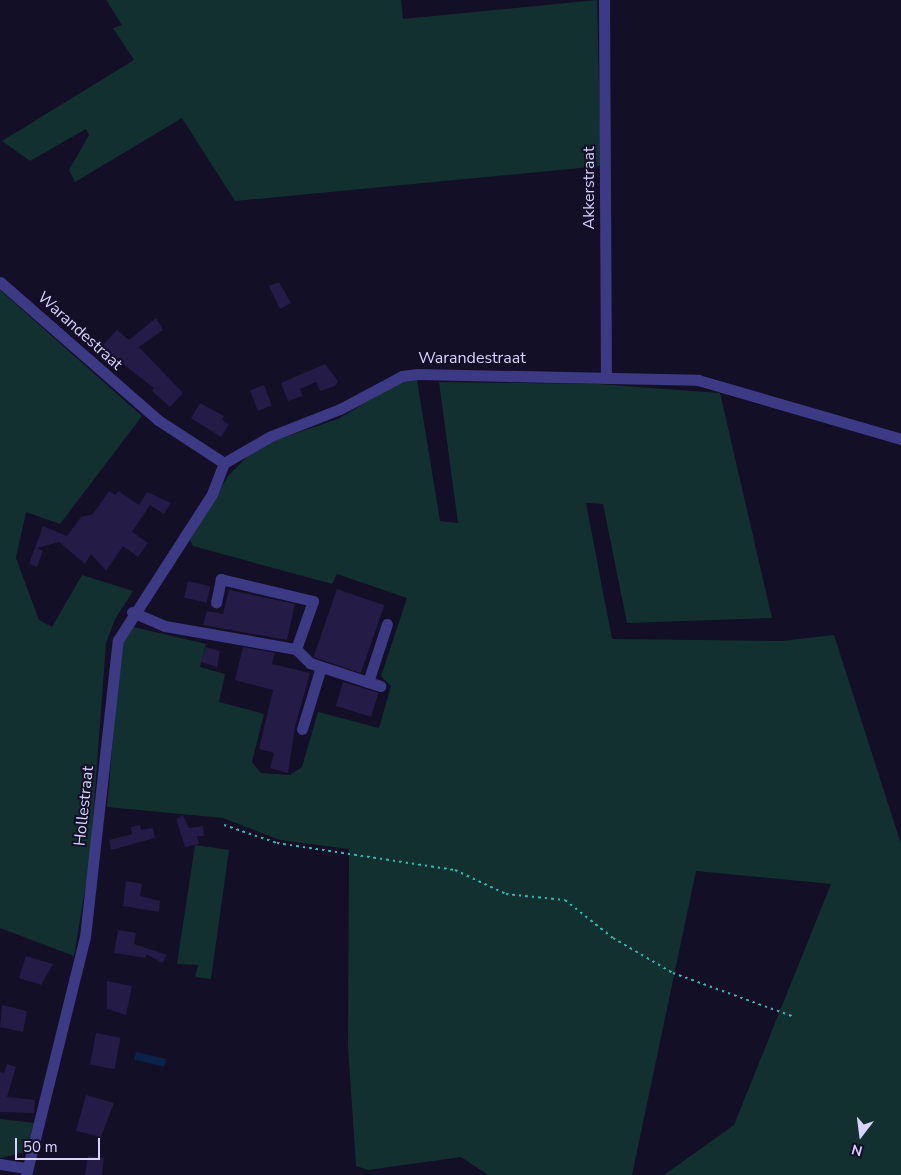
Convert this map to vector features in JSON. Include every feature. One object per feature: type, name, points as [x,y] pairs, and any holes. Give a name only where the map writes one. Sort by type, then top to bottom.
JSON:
[{"type":"street","name":"Akkerstraat","points":[[604,0],[606,375]]},
{"type":"street","name":"Warandestraat","points":[[0,282],[158,420],[224,463],[270,436],[340,409],[402,376],[606,375],[698,380],[901,439]]},
{"type":"street","name":"Hollestraat","points":[[26,1172],[48,1101],[85,937],[114,655],[132,612],[212,494],[224,463]]},
{"type":"street","points":[[216,602],[221,578],[313,601],[296,649]]},
{"type":"street","points":[[132,612],[165,626],[296,649],[321,667],[380,686]]},
{"type":"street","points":[[368,682],[387,624]]},
{"type":"street","points":[[302,729],[321,667]]},
{"type":"street","points":[[0,1164],[26,1172]]},
{"type":"path","points":[[224,825],[277,843],[455,870],[506,894],[566,900],[614,938],[673,974],[792,1016]]},
{"type":"green space","points":[[106,0],[401,0],[403,19],[597,0],[601,166],[235,201],[182,118],[75,182],[69,170],[89,135],[86,129],[30,161],[2,141],[134,60],[113,28],[122,25]]},
{"type":"green space","points":[[0,290],[142,416],[60,524],[26,512],[16,558],[39,620],[52,627],[82,575],[133,591],[115,619],[106,643],[90,859],[74,956],[0,928]]},
{"type":"green space","points":[[417,380],[440,521],[458,523],[439,382],[598,384],[720,393],[772,618],[627,623],[603,504],[586,503],[612,639],[782,641],[834,635],[901,844],[901,1175],[664,1175],[734,1125],[831,884],[696,871],[632,1175],[488,1175],[461,1157],[368,1170],[356,1166],[348,1046],[349,849],[280,840],[223,818],[107,807],[121,647],[129,626],[206,644],[200,667],[225,674],[219,702],[264,714],[252,762],[261,773],[290,775],[302,767],[318,712],[379,728],[391,686],[381,676],[407,598],[337,574],[332,584],[193,546],[190,540],[228,476],[249,455],[273,441],[338,419],[398,383]]},
{"type":"green space","points":[[195,845],[229,850],[211,979],[195,977],[198,965],[177,964]]},
{"type":"green space","points":[[0,1119],[34,1123],[26,1152],[0,1158]]},
{"type":"water","points":[[136,1052],[166,1059],[164,1067],[134,1060]]},
{"type":"building","points":[[279,282],[291,303],[280,309],[269,286]]},
{"type":"building","points":[[156,318],[163,330],[139,347],[183,393],[170,407],[152,391],[154,388],[101,347],[117,330],[129,340]]},
{"type":"building","points":[[325,364],[338,381],[335,386],[320,391],[316,382],[300,389],[303,396],[288,401],[281,383]]},
{"type":"building","points":[[264,385],[272,406],[258,411],[250,390]]},
{"type":"building","points":[[200,403],[224,416],[222,420],[229,424],[221,437],[191,418]]},
{"type":"building","points":[[109,491],[115,495],[118,491],[139,505],[147,492],[171,503],[164,514],[150,505],[132,532],[148,543],[138,557],[123,546],[106,571],[91,554],[85,564],[59,542],[37,548],[43,551],[37,567],[29,564],[43,526],[67,536],[81,517],[93,514]]},
{"type":"building","points":[[188,581],[210,586],[207,603],[184,598]]},
{"type":"building","points":[[337,589],[384,605],[361,673],[314,657]]},
{"type":"building","points":[[229,590],[295,604],[287,640],[203,625],[207,611],[223,614]]},
{"type":"building","points":[[206,647],[220,651],[217,667],[201,662]]},
{"type":"building","points":[[243,647],[275,653],[272,664],[310,673],[295,727],[288,773],[270,768],[274,753],[259,749],[273,690],[235,680]]},
{"type":"building","points":[[343,682],[378,693],[371,717],[336,706]]},
{"type":"building","points":[[183,815],[189,828],[203,826],[204,836],[197,836],[199,844],[185,847],[176,819]]},
{"type":"building","points":[[140,825],[141,830],[153,828],[155,838],[111,850],[109,840],[132,834],[131,827]]},
{"type":"building","points":[[126,881],[142,884],[140,896],[160,901],[159,912],[123,906]]},
{"type":"building","points":[[118,930],[136,933],[134,944],[167,955],[162,963],[146,954],[146,958],[114,953]]},
{"type":"building","points":[[26,956],[53,964],[41,985],[19,978]]},
{"type":"building","points":[[107,981],[132,986],[126,1015],[107,1009]]},
{"type":"building","points":[[2,1005],[27,1011],[23,1032],[0,1027]]},
{"type":"building","points":[[96,1033],[121,1038],[114,1069],[90,1064]]},
{"type":"building","points":[[7,1064],[16,1067],[7,1097],[35,1100],[34,1113],[0,1112],[0,1072],[4,1073]]},
{"type":"building","points":[[86,1095],[114,1103],[101,1137],[76,1131]]},
{"type":"building","points":[[88,1156],[104,1158],[102,1175],[85,1175]]}]
